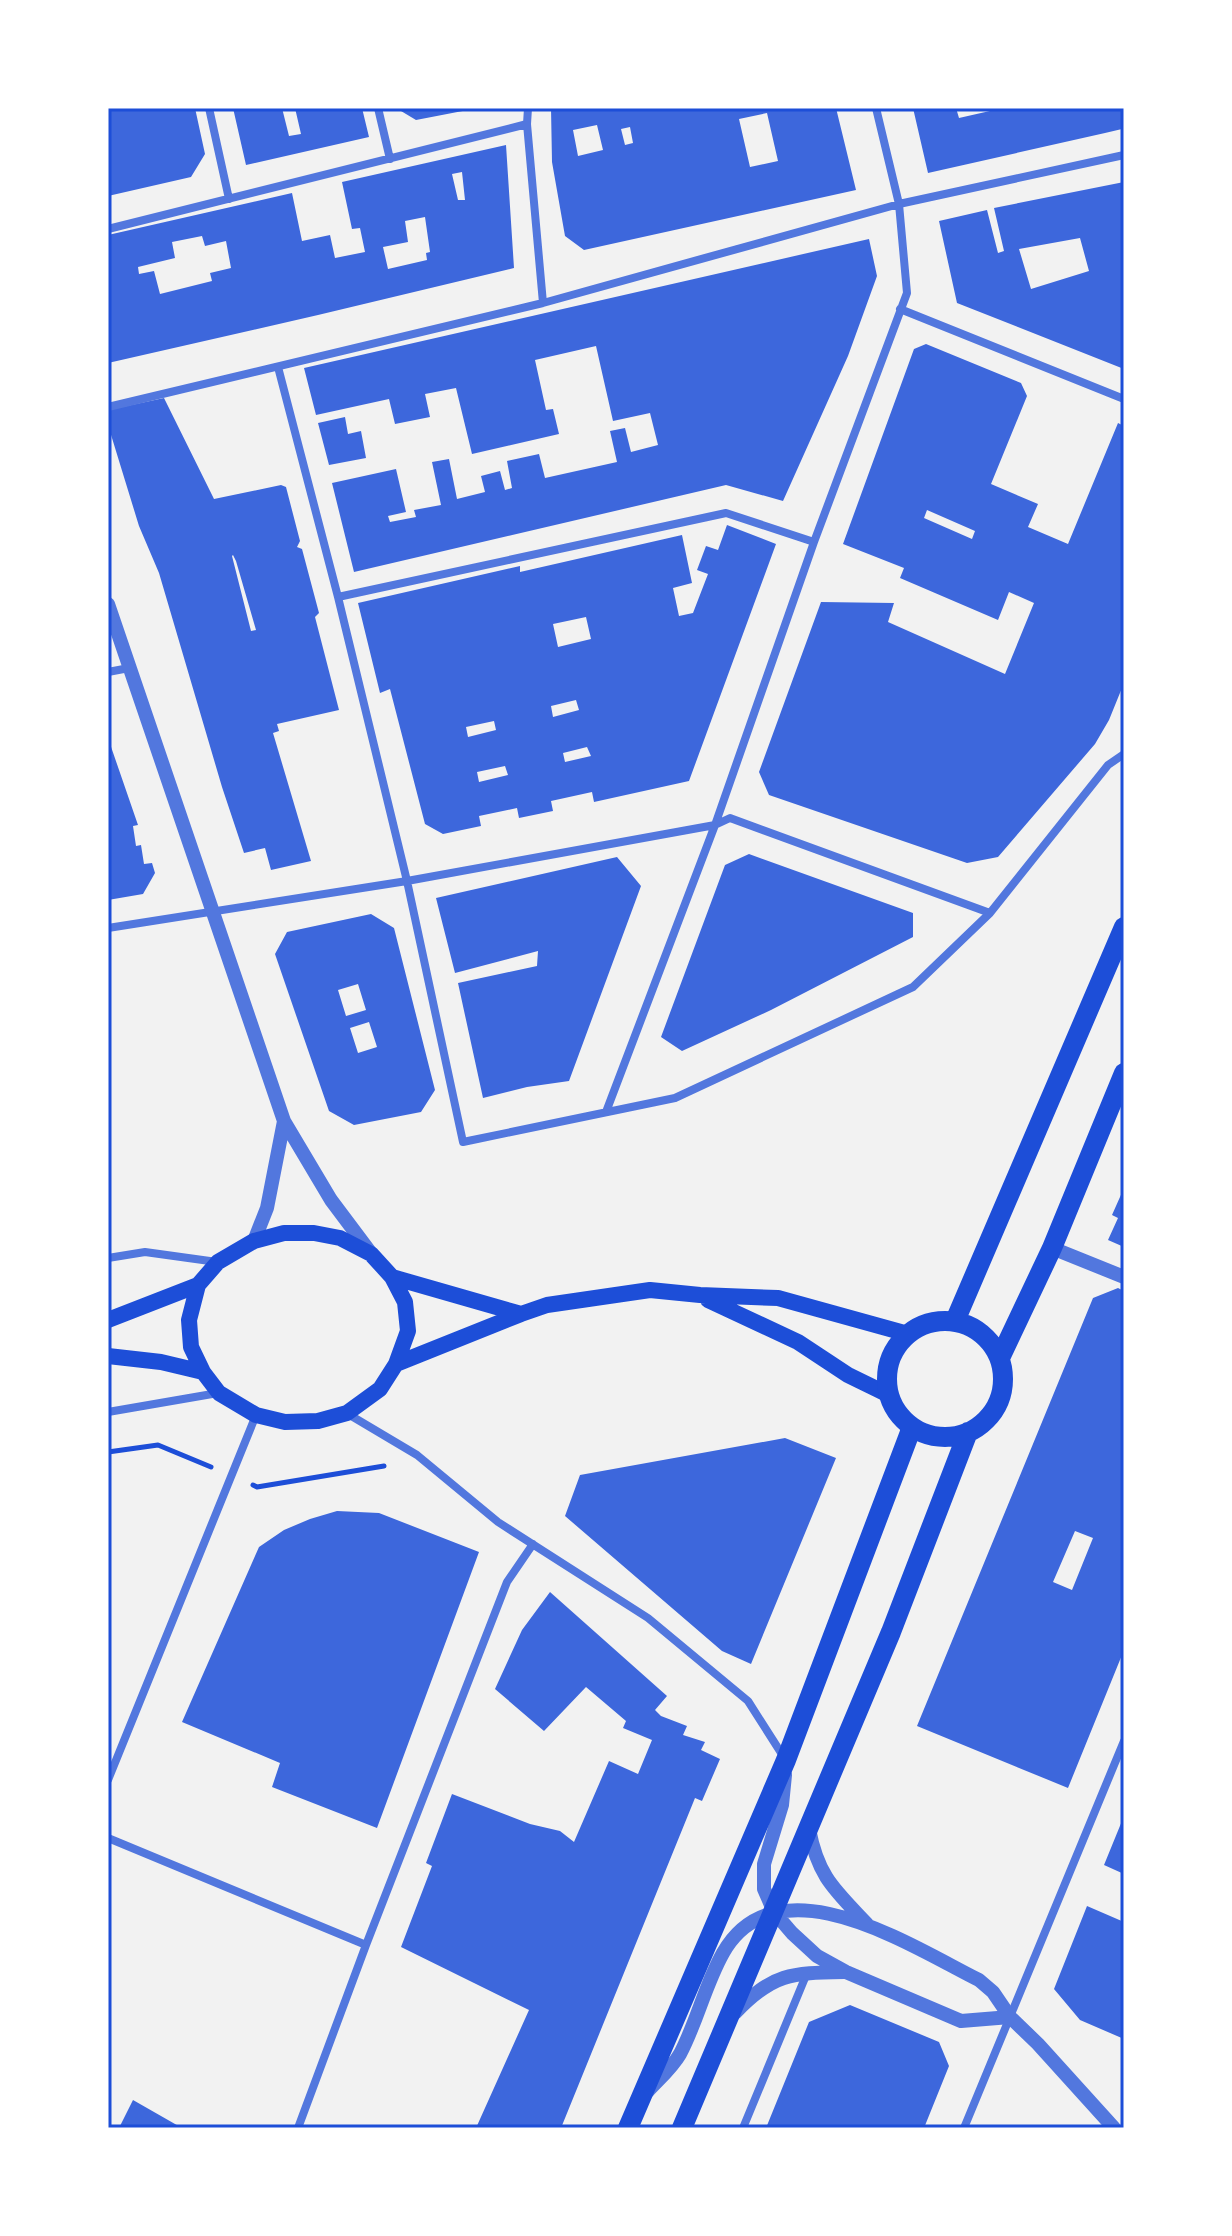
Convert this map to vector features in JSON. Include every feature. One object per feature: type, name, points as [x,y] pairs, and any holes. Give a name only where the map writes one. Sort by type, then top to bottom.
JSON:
[{"type":"main road","points":[[955,1321],[1124,927]]},
{"type":"main road","points":[[1000,1358],[1052,1248],[1124,1073]]},
{"type":"main road","points":[[284,1233],[314,1233],[340,1238],[371,1254],[392,1277],[405,1302],[408,1331],[396,1364],[380,1389],[347,1413],[318,1421],[285,1422],[256,1415],[219,1393],[203,1372],[191,1347],[189,1320],[198,1285],[218,1262],[254,1241],[284,1233]]},
{"type":"main road","points":[[392,1277],[521,1314]]},
{"type":"main road","points":[[108,1320],[198,1285]]},
{"type":"main road","points":[[396,1364],[547,1305],[650,1290],[778,1298],[908,1334]]},
{"type":"main road","points":[[700,1295],[798,1342],[848,1375],[889,1395]]},
{"type":"main road","points":[[955,1321],[974,1328],[990,1341],[1000,1358],[1004,1376],[1001,1393],[983,1423],[968,1432],[949,1437],[930,1435],[912,1427],[897,1413],[889,1395],[889,1362],[897,1346],[922,1325],[955,1321]]},
{"type":"main road","points":[[108,1356],[161,1362],[203,1372]]},
{"type":"main road","points":[[628,2128],[786,1760],[912,1427]]},
{"type":"main road","points":[[682,2128],[891,1632],[968,1432]]},
{"type":"street","points":[[209,108],[229,199]]},
{"type":"street","points":[[378,108],[390,159]]},
{"type":"street","points":[[528,108],[543,303]]},
{"type":"street","points":[[606,1112],[715,825],[814,542],[907,293],[899,204],[876,108]]},
{"type":"street","points":[[108,229],[527,124]]},
{"type":"street","points":[[108,407],[543,303],[899,204],[1124,155]]},
{"type":"street","points":[[900,309],[1124,399]]},
{"type":"street","points":[[278,367],[407,881],[463,1142],[675,1098],[913,987],[990,913],[1108,765],[1124,754]]},
{"type":"street","points":[[338,597],[726,513],[814,542]]},
{"type":"street","points":[[108,604],[284,1121],[331,1200],[371,1254]]},
{"type":"street","points":[[108,672],[129,668]]},
{"type":"street","points":[[108,928],[407,881],[715,825],[730,818],[990,913]]},
{"type":"street","points":[[254,1241],[267,1208],[284,1121]]},
{"type":"street","points":[[1052,1248],[1124,1277]]},
{"type":"street","points":[[108,1258],[145,1252],[218,1262]]},
{"type":"street","points":[[108,1412],[219,1393]]},
{"type":"street","points":[[347,1413],[417,1455],[498,1522],[648,1618],[748,1701],[786,1760],[782,1805],[764,1864],[764,1889],[774,1912],[817,1956],[846,1972],[961,2021],[1010,2017]]},
{"type":"street","points":[[108,1780],[256,1415]]},
{"type":"street","points":[[298,2128],[507,1582],[533,1544]]},
{"type":"street","points":[[964,2128],[1124,1741]]},
{"type":"street","points":[[809,1829],[820,1870],[867,1924]]},
{"type":"street","points":[[108,1838],[366,1945]]},
{"type":"street","points":[[640,2100],[679,2056],[722,1954],[733,1939],[745,1926],[774,1912],[806,1909],[867,1924],[979,1980],[1114,2128]]},
{"type":"street","points":[[729,2019],[754,1993],[775,1980],[807,1973],[846,1972]]},
{"type":"street","points":[[743,2128],[807,1973]]},
{"type":"path","points":[[108,1452],[158,1445],[223,1472]]},
{"type":"path","points":[[250,1484],[257,1487],[394,1464]]},
{"type":"building","points":[[108,108],[195,108],[205,154],[191,177],[108,196]]},
{"type":"building","points":[[233,108],[282,108],[289,136],[301,134],[295,108],[362,108],[369,137],[246,165]]},
{"type":"building","points":[[396,108],[473,108],[473,109],[416,120]]},
{"type":"building","points":[[551,108],[836,108],[856,190],[584,250],[565,236],[552,162]],"holes":[[[767,113],[778,161],[750,167],[739,119]],[[597,125],[603,150],[578,156],[573,130]],[[630,127],[633,143],[625,145],[621,129]]]},
{"type":"building","points":[[913,108],[956,108],[959,118],[1003,108],[1124,108],[1124,121],[1121,122],[1122,129],[928,173]]},
{"type":"building","points":[[506,145],[514,268],[108,363],[108,235],[292,193],[302,241],[330,235],[335,258],[365,252],[360,228],[352,229],[342,182]],"holes":[[[462,172],[465,200],[458,200],[452,174]],[[425,217],[430,252],[426,253],[427,260],[388,269],[383,247],[408,242],[405,221]],[[202,236],[205,246],[226,241],[231,268],[210,273],[212,281],[160,294],[154,271],[139,274],[138,267],[175,258],[172,242]]]},
{"type":"building","points":[[1124,182],[1124,369],[957,303],[939,221],[987,210],[998,253],[1004,251],[994,208]],"holes":[[[1080,238],[1089,271],[1031,289],[1019,249]]]},
{"type":"building","points":[[869,239],[877,276],[848,356],[783,501],[726,485],[354,572],[332,483],[396,469],[406,512],[388,516],[390,522],[416,517],[414,510],[441,505],[432,462],[449,459],[457,499],[485,492],[481,476],[500,471],[505,490],[512,488],[507,461],[539,454],[545,478],[617,462],[610,431],[625,428],[631,452],[658,445],[650,413],[613,421],[596,346],[535,360],[546,410],[553,409],[559,434],[472,454],[456,388],[425,394],[430,417],[395,424],[389,399],[316,415],[304,368]]},
{"type":"building","points":[[926,344],[1021,383],[1027,396],[991,484],[1038,504],[1028,527],[1068,544],[1118,423],[1124,426],[1124,683],[1095,744],[998,857],[967,863],[769,795],[759,772],[821,602],[894,603],[888,622],[1005,674],[1034,603],[1009,592],[998,620],[900,578],[904,568],[843,544],[914,349]],"holes":[[[927,510],[975,531],[972,539],[924,518]]]},
{"type":"building","points":[[164,398],[214,499],[281,485],[286,487],[300,541],[297,547],[302,549],[319,613],[315,617],[339,710],[277,724],[279,731],[273,733],[311,861],[271,870],[265,848],[244,853],[159,573],[139,526],[108,425],[108,410]],"holes":[[[233,555],[256,630],[251,631]]]},
{"type":"building","points":[[345,417],[348,434],[361,431],[366,458],[329,465],[318,423]]},
{"type":"building","points":[[727,525],[776,544],[689,781],[594,802],[592,792],[551,801],[553,811],[519,818],[517,808],[479,816],[481,826],[443,834],[425,824],[390,689],[380,693],[358,603],[520,566],[520,572],[682,535],[692,583],[673,588],[679,616],[693,613],[708,574],[697,570],[706,546],[718,550]],"holes":[[[586,617],[591,639],[558,647],[553,624]],[[576,700],[579,710],[553,717],[551,706]],[[494,721],[496,730],[468,737],[466,727]],[[587,747],[591,756],[565,762],[563,753]],[[505,766],[508,775],[479,782],[477,772]]]},
{"type":"building","points":[[108,738],[138,825],[133,826],[136,846],[141,845],[144,864],[152,863],[155,873],[143,894],[108,900]]},
{"type":"building","points":[[749,854],[913,913],[913,937],[771,1010],[682,1051],[661,1037],[725,865]]},
{"type":"building","points":[[617,857],[641,886],[569,1081],[483,1098],[458,983],[537,966],[538,951],[455,973],[436,898]]},
{"type":"building","points":[[371,914],[394,928],[435,1090],[421,1112],[354,1125],[329,1111],[275,954],[287,932]],"holes":[[[358,984],[366,1010],[346,1016],[338,990]],[[369,1022],[377,1047],[358,1053],[350,1028]]]},
{"type":"building","points":[[1124,1188],[1124,1247],[1108,1240],[1118,1218],[1112,1215]]},
{"type":"building","points":[[1118,1288],[1124,1291],[1124,1650],[1068,1788],[917,1726],[1093,1298]],"holes":[[[1075,1531],[1093,1538],[1072,1590],[1053,1582]]]},
{"type":"building","points":[[785,1438],[836,1458],[751,1664],[722,1651],[565,1516],[580,1475]]},
{"type":"building","points":[[337,1511],[379,1513],[479,1552],[377,1828],[272,1787],[280,1763],[182,1722],[259,1547],[284,1530]]},
{"type":"building","points":[[550,1592],[667,1696],[655,1710],[661,1716],[687,1726],[683,1735],[705,1742],[701,1750],[720,1759],[702,1801],[695,1798],[561,2128],[476,2128],[529,2010],[401,1947],[432,1866],[426,1863],[452,1794],[530,1824],[560,1831],[574,1842],[609,1761],[638,1774],[652,1740],[623,1728],[626,1721],[586,1687],[544,1731],[495,1689],[522,1630]]},
{"type":"building","points":[[1124,1816],[1124,1874],[1104,1865]]},
{"type":"building","points":[[1087,1906],[1124,1922],[1124,2039],[1080,2020],[1054,1989]]},
{"type":"building","points":[[850,2005],[939,2042],[949,2066],[924,2128],[766,2128],[809,2022]]},
{"type":"building","points":[[133,2100],[182,2128],[119,2128]]}]
